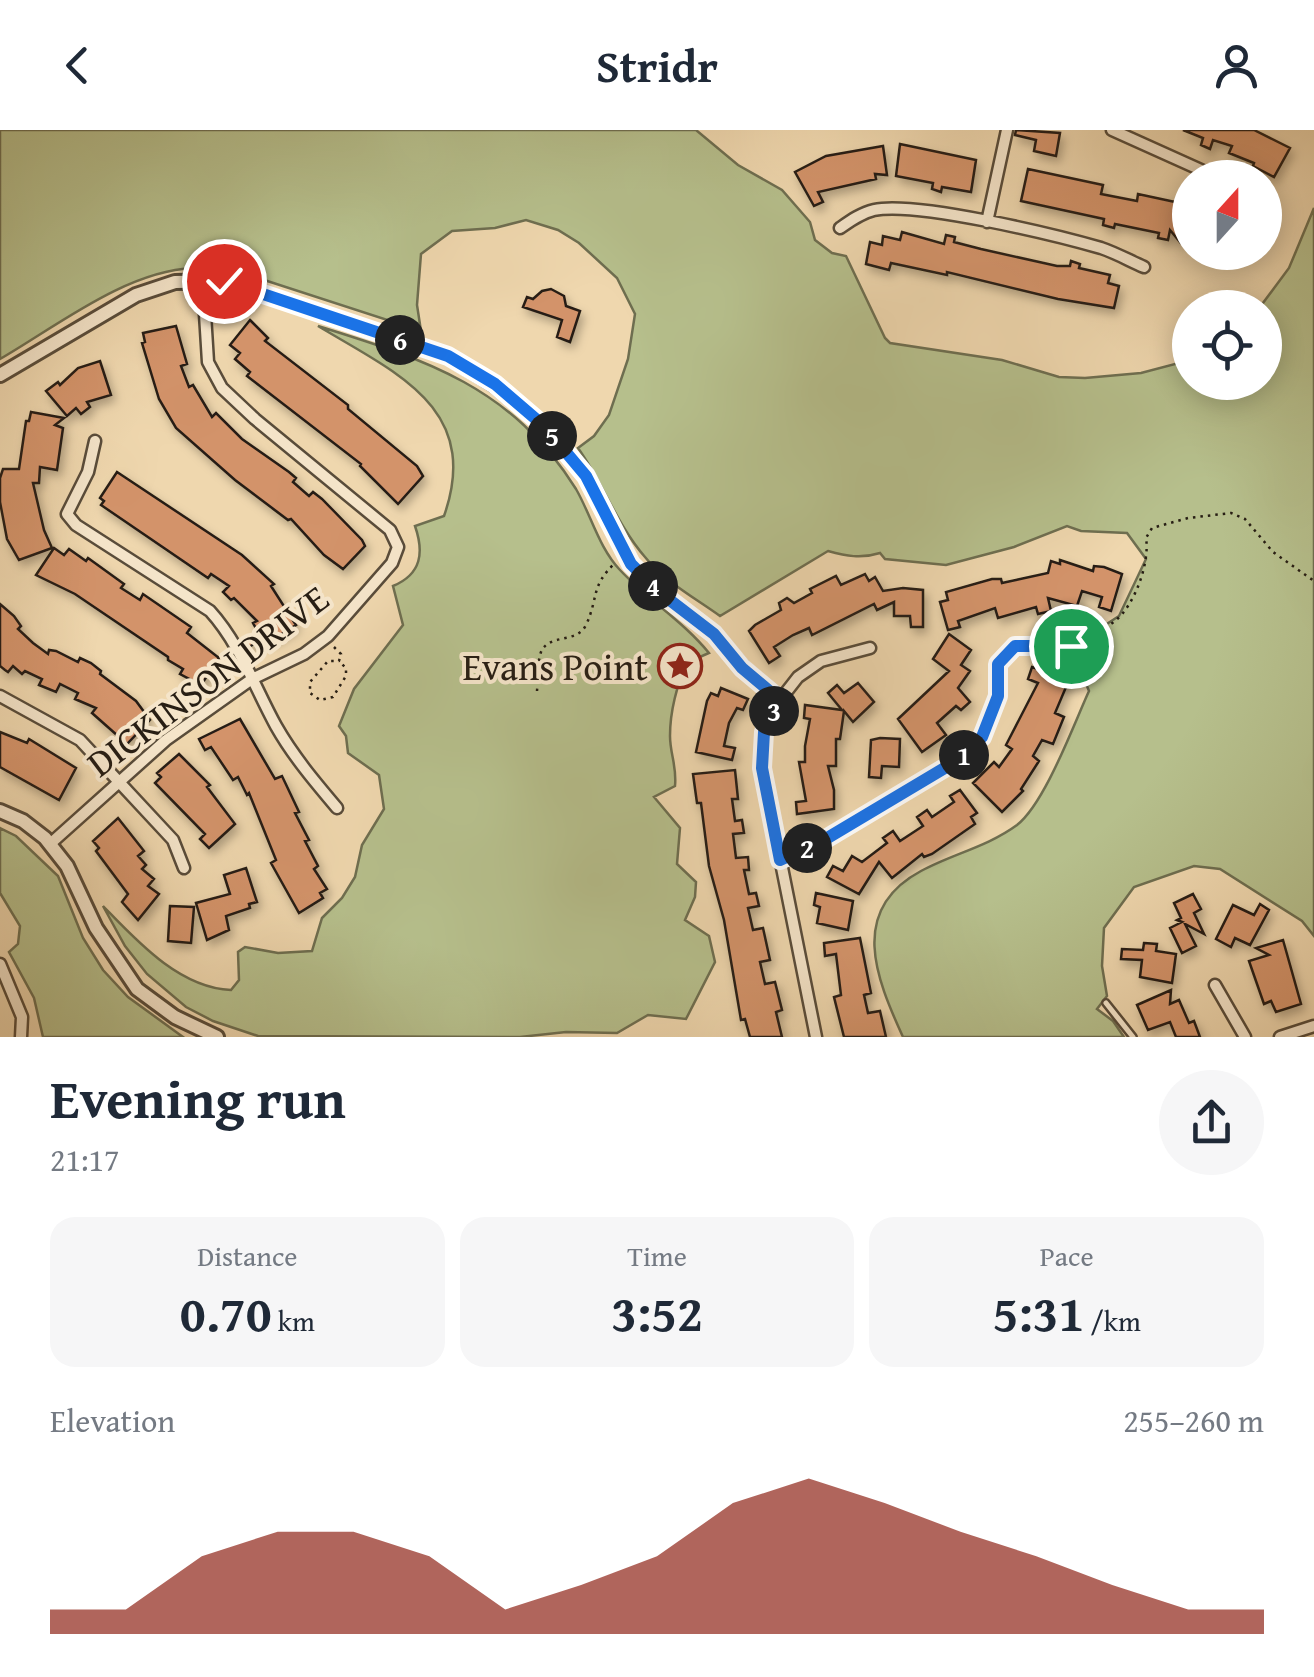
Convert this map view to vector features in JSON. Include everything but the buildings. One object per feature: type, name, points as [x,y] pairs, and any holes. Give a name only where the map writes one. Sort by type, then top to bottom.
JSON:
[{"type":"street","points":[[987,222],[1007,130]]},
{"type":"street","points":[[1112,130],[1178,160]]},
{"type":"street","points":[[840,228],[874,210],[904,208],[987,222],[1103,249],[1144,267]]},
{"type":"street","points":[[0,374],[136,295],[176,282],[224,281],[448,356],[495,384],[544,426],[586,476],[631,564],[658,591],[714,634],[742,668],[780,700]]},
{"type":"street","name":"DICKINSON DRIVE","points":[[50,844],[166,740],[252,679],[304,654],[328,636],[392,564],[398,547],[390,530],[222,388],[208,362],[203,282]]},
{"type":"street","points":[[95,441],[88,472],[68,514],[76,525],[210,611],[225,628],[300,764],[337,808]]},
{"type":"street","points":[[780,860],[824,840],[958,760],[982,737],[998,696],[998,664],[1015,646],[1071,646]]},
{"type":"street","points":[[816,1037],[762,768],[764,732],[780,700],[798,677],[820,661],[870,648]]},
{"type":"street","points":[[0,696],[80,740],[172,840],[184,868]]},
{"type":"street","points":[[0,811],[24,821],[50,844],[67,866],[96,928],[138,989],[175,1016],[216,1037]]},
{"type":"street","points":[[0,964],[22,1018],[21,1037]]},
{"type":"street","points":[[1215,985],[1245,1037]]},
{"type":"street","points":[[1280,1037],[1314,1026]]},
{"type":"lane","points":[[1106,1003],[1133,1037]]},
{"type":"path","points":[[1085,638],[1117,620],[1149,558],[1146,538],[1152,528],[1188,518],[1231,513],[1244,519],[1273,552],[1314,581]]},
{"type":"path","points":[[538,691],[542,650],[548,642],[579,635],[585,628],[596,584],[616,562]]},
{"type":"path","points":[[333,646],[342,654],[338,661]]},
{"type":"path","points":[[328,661],[338,661],[346,668],[344,680],[333,697],[320,700],[310,693],[310,682],[328,661]]},
{"type":"green space","points":[[0,130],[696,130],[738,165],[782,190],[810,222],[815,240],[832,253],[846,256],[890,343],[1002,360],[1059,377],[1141,373],[1172,365],[1172,400],[1282,400],[1282,290],[1273,290],[1289,268],[1314,208],[1314,936],[1302,921],[1220,869],[1194,866],[1134,887],[1104,928],[1102,966],[1107,996],[1097,1009],[1113,1021],[1124,1037],[903,1037],[884,992],[874,946],[876,925],[884,905],[898,887],[921,871],[1017,825],[1038,800],[1089,691],[1080,669],[1091,652],[1090,635],[1119,616],[1146,559],[1127,533],[1081,531],[1067,526],[1014,547],[946,565],[885,559],[880,553],[854,556],[828,551],[720,616],[670,581],[645,557],[578,448],[594,436],[609,415],[628,359],[635,314],[617,278],[579,243],[558,230],[526,220],[495,228],[452,231],[421,254],[417,305],[421,331],[255,277],[217,269],[213,258],[198,258],[193,268],[168,271],[118,289],[0,359]]},
{"type":"green space","points":[[318,326],[431,366],[464,382],[524,425],[576,489],[613,561],[709,653],[686,663],[670,726],[675,786],[654,797],[680,828],[677,864],[696,882],[695,897],[685,920],[709,936],[715,962],[686,1019],[648,1015],[617,1033],[566,1032],[520,1037],[258,1036],[186,1007],[147,974],[125,946],[103,906],[176,972],[212,987],[231,990],[239,980],[238,952],[245,947],[278,953],[312,951],[322,918],[342,898],[355,877],[362,845],[384,809],[379,775],[348,753],[346,736],[339,726],[354,689],[403,625],[393,586],[410,575],[418,561],[415,526],[444,516],[453,479],[451,447],[441,421],[425,398],[376,360]]},
{"type":"green space","points":[[0,828],[16,836],[58,876],[83,938],[103,970],[128,997],[183,1037],[43,1037],[34,998],[9,952],[18,944],[20,926],[0,893]]},
{"type":"place","name":"Evans Point","points":[[680,666]]},
{"type":"route","points":[[224,281],[448,356],[495,384],[544,426],[586,476],[631,564],[658,591],[714,634],[742,668],[780,700],[764,732],[762,768],[780,860],[824,840],[958,760],[982,737],[998,696],[998,664],[1015,646],[1071,646]]}]
